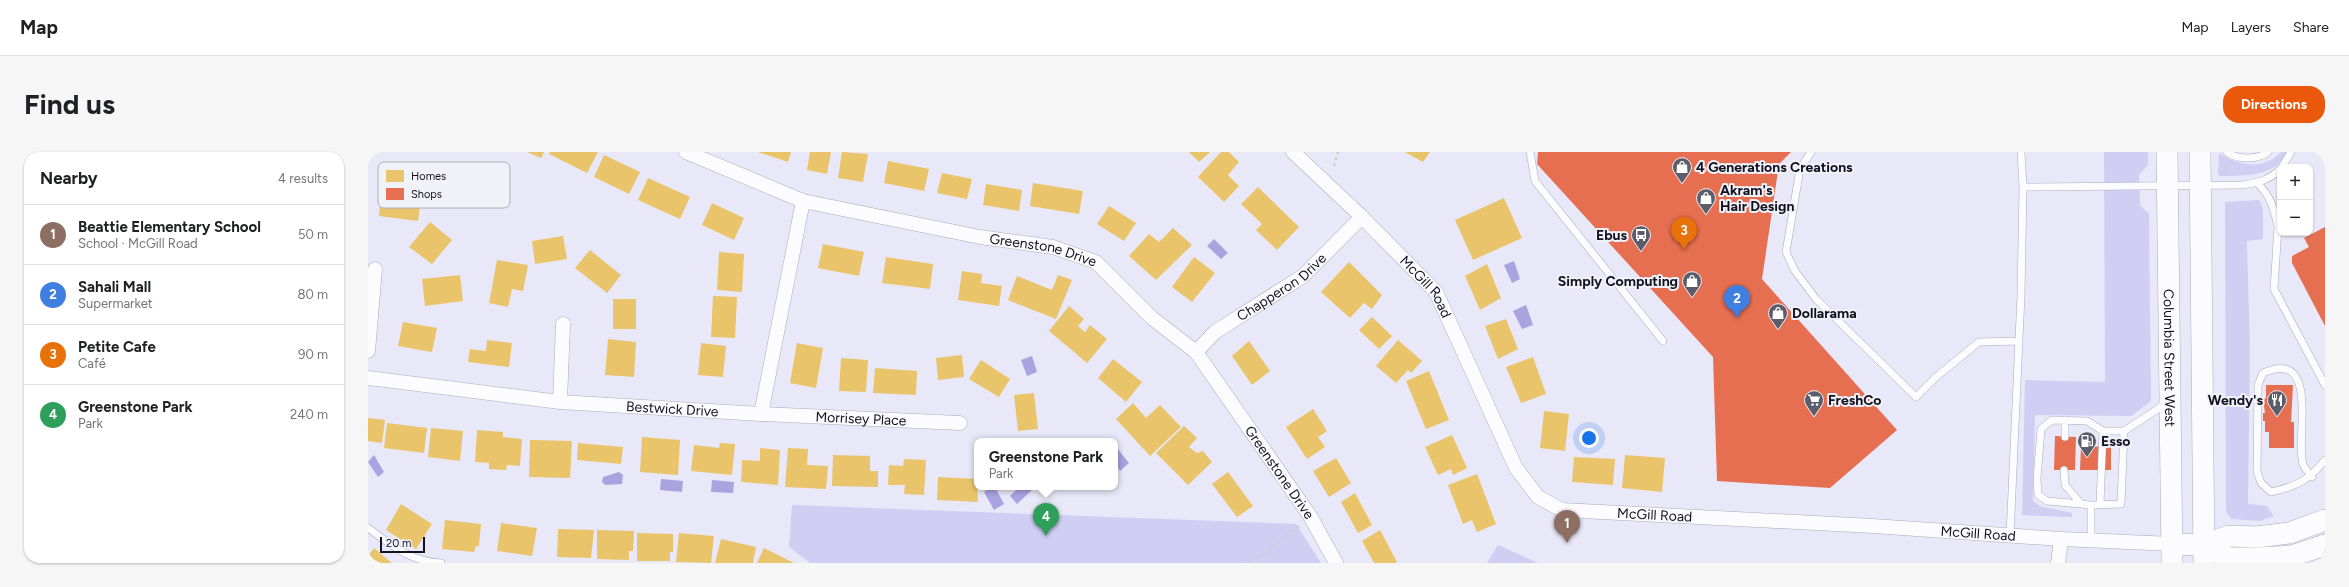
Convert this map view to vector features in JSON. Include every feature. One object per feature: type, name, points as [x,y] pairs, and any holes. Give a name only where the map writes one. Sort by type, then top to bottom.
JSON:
[{"type":"main road","name":"Columbia Street West","points":[[2167,152],[2172,553]]},
{"type":"main road","points":[[2200,152],[2204,554]]},
{"type":"main road","name":"McGill Road","points":[[2204,554],[2229,536],[2257,537],[2289,534],[2325,520]]},
{"type":"main road","name":"McGill Road","points":[[2172,553],[2204,554],[2229,558],[2258,558],[2292,556],[2325,545]]},
{"type":"street","name":"Greenstone Drive","points":[[686,152],[803,201],[980,237],[1053,247],[1096,262],[1152,318],[1196,352],[1310,516],[1336,563]]},
{"type":"street","name":"McGill Road","points":[[1293,152],[1362,217],[1436,292],[1516,468],[1538,497],[1562,510],[2010,535],[2091,541],[2172,553]]},
{"type":"street","points":[[761,414],[803,201]]},
{"type":"street","name":"Chapperon Drive","points":[[1196,352],[1215,332],[1303,276],[1362,217]]},
{"type":"street","points":[[368,352],[375,269]]},
{"type":"street","points":[[560,402],[563,324]]},
{"type":"street","name":"Bestwick Drive","points":[[368,378],[560,402],[761,414]]},
{"type":"street","name":"Morrisey Place","points":[[761,414],[960,423]]},
{"type":"street","points":[[2058,563],[2061,539]]},
{"type":"lane","points":[[1530,152],[1535,181],[1663,341]]},
{"type":"lane","points":[[1811,152],[1800,169],[1786,252],[1795,271],[1816,299],[1916,397],[1936,377],[1979,342],[2019,341]]},
{"type":"lane","points":[[2010,535],[2019,341],[2023,187],[2021,152]]},
{"type":"lane","points":[[2227,155],[2247,158],[2264,155],[2268,152]]},
{"type":"lane","points":[[2284,164],[2291,152]]},
{"type":"lane","points":[[2023,187],[2257,183],[2277,172]]},
{"type":"lane","points":[[2257,183],[2266,192],[2274,208],[2277,219]]},
{"type":"lane","points":[[2278,236],[2274,289],[2325,385]]},
{"type":"lane","points":[[2312,477],[2303,464],[2302,391],[2298,379],[2290,372],[2272,369],[2263,373],[2258,385],[2258,471],[2261,483],[2271,492],[2293,487],[2312,477],[2325,460]]},
{"type":"lane","points":[[2124,431],[2121,504],[2091,505],[2047,501],[2038,495],[2037,479],[2041,429],[2052,420],[2087,421],[2103,431],[2124,431],[2170,402]]},
{"type":"lane","points":[[2065,420],[2065,437]]},
{"type":"lane","points":[[2100,504],[2103,431]]},
{"type":"lane","points":[[2064,470],[2065,485],[2081,504]]},
{"type":"lane","points":[[2091,505],[2091,541]]},
{"type":"lane","points":[[368,528],[404,554],[431,563],[441,563]]},
{"type":"path","points":[[1334,166],[1338,152]]},
{"type":"path","points":[[2227,155],[2227,176]]},
{"type":"path","points":[[1248,563],[1270,550],[1310,516]]},
{"type":"shaded area","points":[[2104,152],[2148,152],[2148,165],[2139,175],[2140,205],[2149,214],[2151,401],[2131,416],[2035,415],[2033,501],[2040,506],[2072,513],[2072,517],[2022,515],[2025,380],[2105,382]]},
{"type":"shaded area","points":[[2281,152],[2288,152],[2282,160],[2267,171],[2238,176],[2219,176],[2218,173],[2219,153],[2235,161],[2251,164],[2267,162]]},
{"type":"shaded area","points":[[2259,200],[2263,208],[2263,239],[2247,241],[2250,348],[2248,504],[2267,506],[2274,516],[2260,521],[2232,519],[2226,512],[2225,202]]},
{"type":"shaded area","points":[[1214,239],[1228,253],[1221,259],[1207,246]]},
{"type":"shaded area","points":[[1514,261],[1520,279],[1512,283],[1504,265]]},
{"type":"shaded area","points":[[1526,305],[1533,325],[1522,329],[1513,311]]},
{"type":"shaded area","points":[[1032,356],[1037,372],[1027,376],[1021,360]]},
{"type":"shaded area","points":[[1118,449],[1129,463],[1120,471],[1118,468]]},
{"type":"shaded area","points":[[374,455],[384,472],[378,477],[368,462]]},
{"type":"shaded area","points":[[619,472],[623,475],[622,484],[605,485],[602,482],[603,477]]},
{"type":"shaded area","points":[[661,479],[683,481],[682,492],[660,490]]},
{"type":"shaded area","points":[[712,480],[734,482],[733,493],[711,492]]},
{"type":"shaded area","points":[[987,490],[997,490],[1004,504],[994,510],[984,492]]},
{"type":"shaded area","points":[[1016,490],[1032,490],[1017,504],[1010,496]]},
{"type":"shaded area","points":[[792,505],[1296,524],[1321,563],[810,563],[789,547]]},
{"type":"shaded area","points":[[1498,545],[1538,563],[1487,563]]},
{"type":"building: Homes","points":[[527,152],[544,152],[541,158]]},
{"type":"building: Homes","points":[[550,152],[598,152],[587,173],[549,154]]},
{"type":"building: Homes","points":[[758,152],[791,152],[788,162]]},
{"type":"building: Homes","points":[[810,152],[831,152],[827,174],[807,170]]},
{"type":"building: Homes","points":[[842,152],[868,154],[863,182],[838,178]]},
{"type":"building: Homes","points":[[1189,152],[1210,152],[1199,162]]},
{"type":"building: Homes","points":[[1221,152],[1229,152],[1239,162],[1228,175],[1239,186],[1224,202],[1198,177]]},
{"type":"building: Homes","points":[[1405,152],[1430,152],[1423,162]]},
{"type":"building: Homes","points":[[604,155],[640,172],[629,194],[594,177]]},
{"type":"building: Homes","points":[[888,161],[929,169],[924,191],[884,183]]},
{"type":"building: Homes","points":[[942,173],[972,179],[967,199],[937,193]]},
{"type":"building: Homes","points":[[648,178],[690,197],[680,219],[638,200]]},
{"type":"building: Homes","points":[[1033,183],[1083,191],[1079,214],[1030,206]]},
{"type":"building: Homes","points":[[986,184],[1022,190],[1019,211],[983,205]]},
{"type":"building: Homes","points":[[1258,187],[1299,227],[1277,250],[1256,230],[1262,224],[1241,204]]},
{"type":"building: Homes","points":[[1504,198],[1522,238],[1473,260],[1455,220]]},
{"type":"building: Homes","points":[[712,203],[744,218],[734,240],[702,225]]},
{"type":"building: Homes","points":[[1109,206],[1136,223],[1124,241],[1097,224]]},
{"type":"building: Homes","points":[[380,208],[420,208],[418,221],[379,216]]},
{"type":"building: Homes","points":[[430,222],[452,240],[432,264],[409,247]]},
{"type":"building: Homes","points":[[1173,228],[1192,245],[1156,280],[1129,256],[1149,234],[1159,242]]},
{"type":"building: Homes","points":[[563,236],[567,259],[535,264],[532,241]]},
{"type":"building: Homes","points":[[823,244],[864,252],[859,276],[818,268]]},
{"type":"building: Homes","points":[[590,250],[621,275],[607,293],[575,268]]},
{"type":"building: Homes","points":[[719,252],[744,254],[742,292],[717,290]]},
{"type":"building: Homes","points":[[886,257],[933,264],[930,289],[882,283]]},
{"type":"building: Homes","points":[[1194,257],[1215,273],[1192,302],[1172,287]]},
{"type":"building: Homes","points":[[497,260],[528,265],[523,291],[512,289],[508,307],[489,303]]},
{"type":"building: Homes","points":[[1349,262],[1382,295],[1372,309],[1364,303],[1350,318],[1321,292]]},
{"type":"building: Homes","points":[[1487,264],[1501,298],[1480,310],[1465,276]]},
{"type":"building: Homes","points":[[962,271],[982,274],[981,283],[1002,286],[999,306],[958,300]]},
{"type":"building: Homes","points":[[460,275],[463,301],[425,306],[422,279]]},
{"type":"building: Homes","points":[[1058,275],[1072,280],[1056,319],[1008,300],[1017,276],[1052,290]]},
{"type":"building: Homes","points":[[713,296],[737,297],[735,338],[711,337]]},
{"type":"building: Homes","points":[[613,299],[636,299],[636,329],[613,329]]},
{"type":"building: Homes","points":[[1069,306],[1084,319],[1078,326],[1085,332],[1090,325],[1107,339],[1087,363],[1049,331]]},
{"type":"building: Homes","points":[[1372,317],[1392,336],[1379,349],[1359,330]]},
{"type":"building: Homes","points":[[1506,319],[1518,349],[1498,359],[1485,326]]},
{"type":"building: Homes","points":[[403,322],[437,328],[432,352],[398,346]]},
{"type":"building: Homes","points":[[608,339],[636,342],[634,377],[605,375]]},
{"type":"building: Homes","points":[[487,340],[512,343],[509,367],[468,362],[470,349],[486,351]]},
{"type":"building: Homes","points":[[1398,340],[1422,361],[1411,373],[1408,370],[1396,383],[1376,366]]},
{"type":"building: Homes","points":[[1249,341],[1270,371],[1252,385],[1232,356]]},
{"type":"building: Homes","points":[[701,343],[726,346],[723,377],[698,375]]},
{"type":"building: Homes","points":[[797,343],[823,348],[816,388],[790,383]]},
{"type":"building: Homes","points":[[962,355],[964,377],[938,380],[936,358]]},
{"type":"building: Homes","points":[[1533,357],[1546,394],[1521,403],[1506,367]]},
{"type":"building: Homes","points":[[841,358],[868,360],[866,392],[839,391]]},
{"type":"building: Homes","points":[[1113,359],[1142,382],[1126,402],[1098,378]]},
{"type":"building: Homes","points":[[981,360],[1010,379],[999,397],[969,379]]},
{"type":"building: Homes","points":[[875,368],[917,371],[916,395],[873,393]]},
{"type":"building: Homes","points":[[1429,371],[1449,420],[1426,429],[1406,381]]},
{"type":"building: Homes","points":[[1034,393],[1038,429],[1018,431],[1014,395]]},
{"type":"building: Homes","points":[[1133,403],[1146,418],[1160,405],[1181,427],[1150,456],[1116,419]]},
{"type":"building: Homes","points":[[1313,409],[1327,431],[1318,437],[1325,447],[1307,459],[1286,427]]},
{"type":"building: Homes","points":[[1544,411],[1569,414],[1565,451],[1540,448]]},
{"type":"building: Homes","points":[[368,418],[385,420],[382,443],[368,441]]},
{"type":"building: Homes","points":[[387,423],[427,428],[424,453],[384,448]]},
{"type":"building: Homes","points":[[1184,426],[1197,438],[1189,447],[1197,453],[1203,451],[1212,462],[1188,485],[1156,453]]},
{"type":"building: Homes","points":[[431,428],[463,431],[460,461],[428,457]]},
{"type":"building: Homes","points":[[477,430],[503,432],[503,437],[522,439],[520,466],[507,465],[506,470],[489,469],[489,463],[475,462]]},
{"type":"building: Homes","points":[[1452,435],[1467,468],[1453,475],[1451,469],[1438,475],[1425,447]]},
{"type":"building: Homes","points":[[642,437],[680,440],[678,475],[640,472]]},
{"type":"building: Homes","points":[[530,440],[572,441],[570,478],[529,477]]},
{"type":"building: Homes","points":[[578,443],[623,447],[621,464],[577,460]]},
{"type":"building: Homes","points":[[720,443],[735,444],[732,475],[691,471],[694,445],[719,448]]},
{"type":"building: Homes","points":[[760,448],[780,450],[778,485],[741,482],[742,460],[760,461]]},
{"type":"building: Homes","points":[[788,448],[808,449],[807,465],[828,466],[826,489],[785,487]]},
{"type":"building: Homes","points":[[833,455],[870,456],[870,471],[878,471],[878,487],[832,486]]},
{"type":"building: Homes","points":[[1625,455],[1665,458],[1662,492],[1622,488]]},
{"type":"building: Homes","points":[[1574,457],[1615,459],[1613,485],[1572,482]]},
{"type":"building: Homes","points":[[1336,458],[1351,483],[1329,497],[1313,471]]},
{"type":"building: Homes","points":[[904,459],[926,460],[924,495],[904,494],[905,485],[888,485],[889,465],[903,466]]},
{"type":"building: Homes","points":[[1228,472],[1253,506],[1237,517],[1212,484]]},
{"type":"building: Homes","points":[[1477,474],[1496,524],[1477,532],[1472,520],[1463,524],[1448,485]]},
{"type":"building: Homes","points":[[938,477],[974,479],[974,490],[977,490],[978,502],[937,500]]},
{"type":"building: Homes","points":[[1355,493],[1372,525],[1358,533],[1341,502]]},
{"type":"building: Homes","points":[[401,504],[432,524],[416,549],[386,530]]},
{"type":"building: Homes","points":[[445,520],[481,524],[479,546],[476,546],[474,552],[442,549]]},
{"type":"building: Homes","points":[[501,523],[537,528],[532,556],[497,551]]},
{"type":"building: Homes","points":[[558,529],[594,530],[591,558],[557,557]]},
{"type":"building: Homes","points":[[597,530],[634,531],[633,551],[629,551],[629,560],[597,559]]},
{"type":"building: Homes","points":[[1380,530],[1397,562],[1395,563],[1374,563],[1362,541]]},
{"type":"building: Homes","points":[[637,533],[673,534],[673,552],[670,552],[670,561],[637,561]]},
{"type":"building: Homes","points":[[679,533],[714,536],[711,563],[676,562]]},
{"type":"building: Homes","points":[[721,539],[756,547],[753,563],[715,563]]},
{"type":"building: Homes","points":[[374,548],[392,563],[368,563],[368,556]]},
{"type":"building: Homes","points":[[764,548],[794,563],[757,563]]},
{"type":"building: Shops","points":[[1538,152],[1791,152],[1779,164],[1762,279],[1897,430],[1830,488],[1717,481],[1713,357],[1537,164]]},
{"type":"building: Shops","points":[[2325,227],[2325,326],[2292,263],[2292,256],[2309,247],[2304,238],[2313,236],[2313,233]]},
{"type":"building: Shops","name":"Wendy's","points":[[2266,385],[2293,385],[2291,422],[2294,422],[2294,448],[2269,448],[2269,432],[2265,432],[2265,421],[2263,421],[2263,413],[2265,413],[2263,399],[2266,398]]},
{"type":"building: Shops","points":[[2055,436],[2076,437],[2075,470],[2054,470]]},
{"type":"building: Shops","points":[[2081,446],[2111,447],[2111,470],[2080,470]]},
{"type":"place","name":"4 Generations Creations","points":[[1682,184]]},
{"type":"place","name":"Akram's Hair Design","points":[[1706,215]]},
{"type":"place","name":"Petite Cafe","points":[[1684,250]]},
{"type":"place","name":"Ebus","points":[[1641,252]]},
{"type":"place","name":"Simply Computing","points":[[1692,298]]},
{"type":"place","name":"Sahali Mall","points":[[1737,318]]},
{"type":"place","name":"Dollarama","points":[[1778,330]]},
{"type":"place","name":"FreshCo","points":[[1814,417]]},
{"type":"place","name":"Wendy's","points":[[2277,417]]},
{"type":"place","name":"Esso","points":[[2087,458]]},
{"type":"place","name":"Greenstone Park","points":[[1046,536]]},
{"type":"place","name":"Beattie Elementary School","points":[[1567,543]]}]
